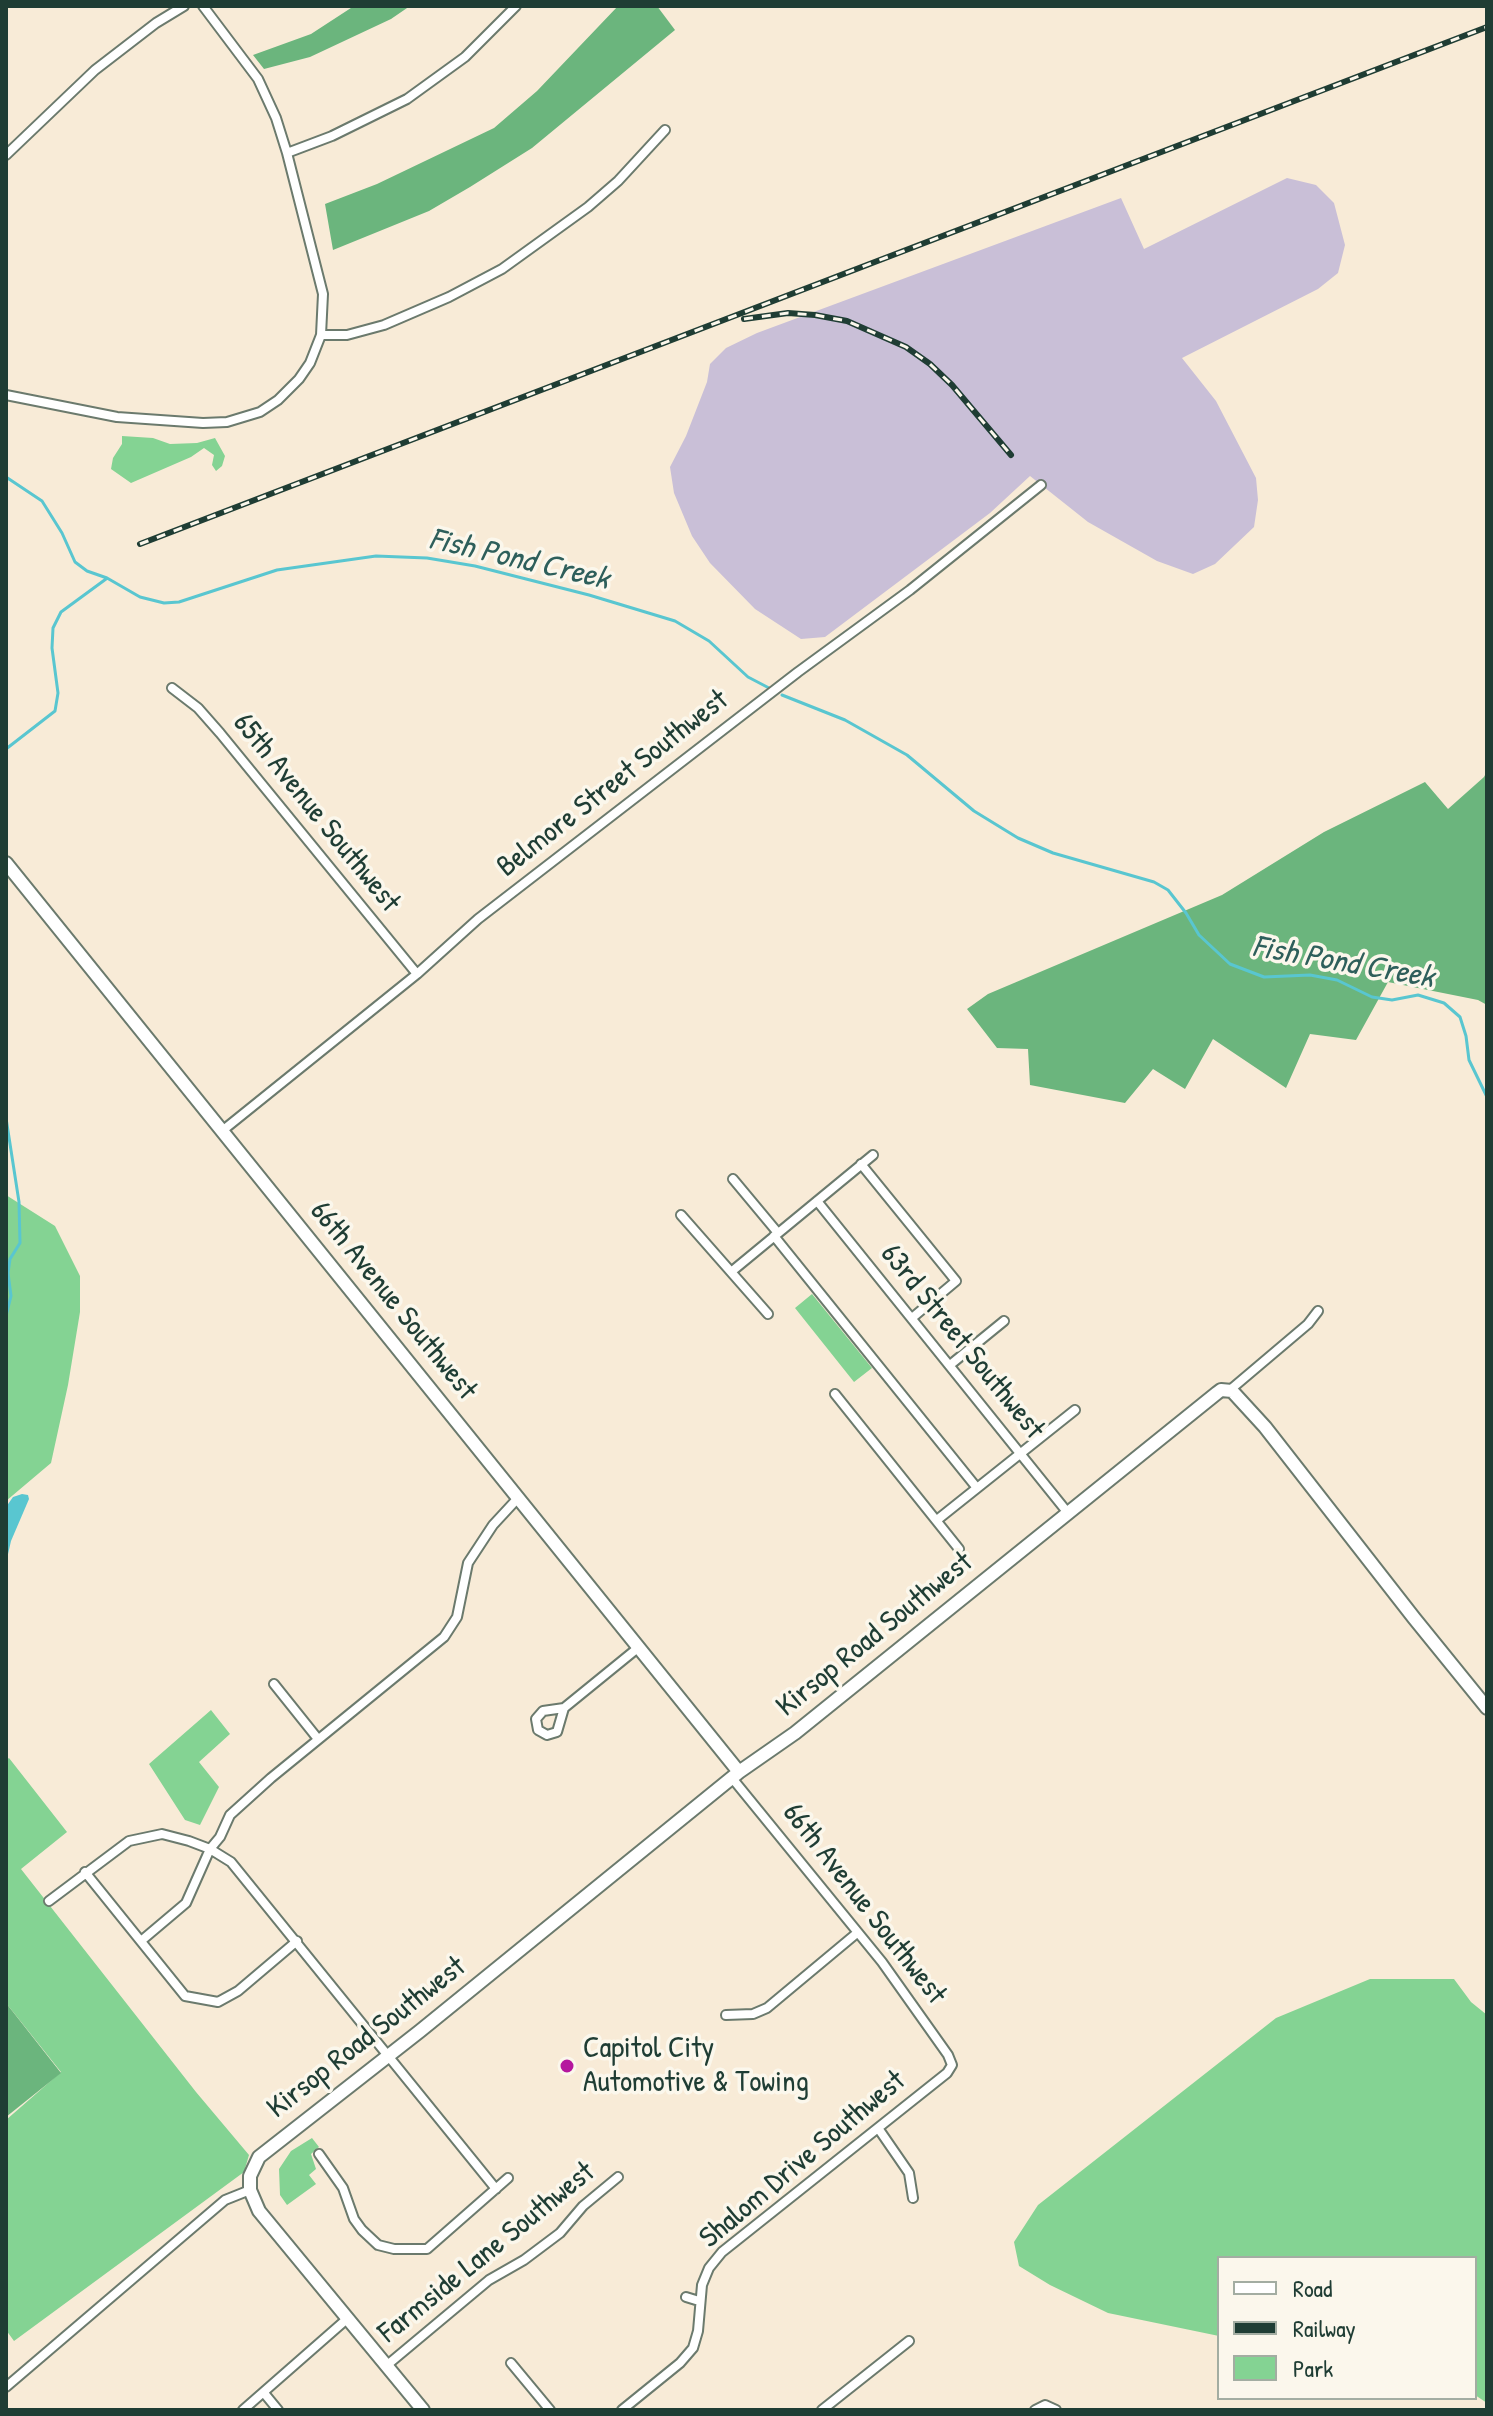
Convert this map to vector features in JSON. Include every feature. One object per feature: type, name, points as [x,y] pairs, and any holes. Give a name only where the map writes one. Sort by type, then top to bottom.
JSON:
[{"type":"street","points":[[6,155],[124,45],[184,6]]},
{"type":"street","points":[[6,395],[117,417],[203,423],[238,420],[269,406],[286,393],[310,363],[321,335],[323,294],[287,153],[276,118],[258,79],[203,6]]},
{"type":"street","points":[[287,153],[332,136],[407,99],[465,57],[516,6]]},
{"type":"street","points":[[321,335],[347,335],[384,325],[449,297],[502,269],[588,207],[618,181],[665,130]]},
{"type":"street","name":"Belmore Street Southwest","points":[[222,1131],[417,974],[478,919],[798,672],[900,598],[1041,485]]},
{"type":"street","name":"65th Avenue Southwest","points":[[172,688],[192,702],[220,733],[417,974]]},
{"type":"street","name":"66th Avenue Southwest","points":[[6,863],[639,1647],[882,1962],[940,2043],[952,2065]]},
{"type":"street","points":[[731,1272],[873,1155]]},
{"type":"street","points":[[861,1164],[956,1281],[912,1318]]},
{"type":"street","points":[[733,1179],[977,1488]]},
{"type":"street","name":"63rd Street Southwest","points":[[817,1201],[1068,1513]]},
{"type":"street","points":[[681,1215],[768,1314]]},
{"type":"street","points":[[1318,1311],[1308,1324],[1230,1390],[1265,1427],[1487,1708]]},
{"type":"street","points":[[950,1365],[1004,1321]]},
{"type":"street","name":"Kirsop Road Southwest","points":[[250,2190],[253,2168],[269,2148],[736,1775],[795,1733],[1217,1393],[1230,1390]]},
{"type":"street","points":[[835,1394],[959,1549]]},
{"type":"street","points":[[937,1520],[1075,1410]]},
{"type":"street","points":[[141,1941],[186,1903],[210,1849],[220,1837],[230,1815],[444,1637],[457,1617],[468,1563],[493,1525],[518,1498]]},
{"type":"street","points":[[564,1708],[639,1647]]},
{"type":"street","points":[[274,1684],[318,1739]]},
{"type":"street","points":[[49,1901],[129,1841],[162,1834],[210,1849],[231,1862],[496,2189]]},
{"type":"street","points":[[85,1872],[185,1996],[218,2002],[238,1991],[297,1941]]},
{"type":"street","points":[[726,2015],[753,2014],[767,2008],[857,1933]]},
{"type":"street","name":"Shalom Drive Southwest","points":[[622,2410],[687,2357],[696,2340],[699,2301],[705,2276],[722,2252],[947,2073],[952,2065]]},
{"type":"street","points":[[878,2128],[909,2173],[913,2198]]},
{"type":"street","points":[[319,2154],[343,2188],[354,2219],[369,2238],[378,2245],[409,2250],[427,2249],[508,2178]]},
{"type":"street","name":"Farmside Lane Southwest","points":[[386,2366],[489,2280],[524,2260],[560,2233],[583,2206],[618,2177]]},
{"type":"street","points":[[6,2387],[225,2200],[250,2190],[266,2220],[423,2410]]},
{"type":"street","points":[[686,2297],[699,2301]]},
{"type":"street","points":[[243,2410],[348,2318]]},
{"type":"street","points":[[822,2410],[909,2341]]},
{"type":"street","points":[[511,2363],[550,2410]]},
{"type":"street","points":[[264,2393],[278,2410]]},
{"type":"street","points":[[1035,2410],[1045,2405],[1056,2410]]},
{"type":"shaded area","points":[[1287,178],[1316,185],[1334,203],[1345,245],[1338,273],[1318,289],[1182,358],[1216,401],[1256,478],[1258,500],[1254,527],[1215,564],[1193,574],[1157,561],[1088,522],[1030,476],[990,513],[825,637],[801,639],[755,609],[710,563],[692,536],[674,493],[670,467],[707,382],[710,364],[726,348],[757,333],[1121,198],[1144,249]]},
{"type":"green space","points":[[354,6],[410,6],[391,19],[310,57],[264,69],[253,55],[311,34]]},
{"type":"green space","points":[[618,6],[657,6],[675,30],[532,148],[429,211],[333,250],[325,204],[377,184],[494,128],[537,91]]},
{"type":"green space","points":[[122,436],[153,438],[170,444],[197,443],[215,438],[225,456],[222,466],[216,471],[212,465],[214,455],[204,448],[191,457],[131,483],[111,469],[113,458],[122,444]]},
{"type":"green space","points":[[1487,771],[1487,1005],[1478,1000],[1388,982],[1356,1040],[1310,1034],[1286,1088],[1213,1039],[1185,1089],[1153,1069],[1125,1103],[1030,1085],[1028,1049],[997,1048],[967,1009],[988,994],[1222,895],[1324,832],[1425,782],[1448,809]]},
{"type":"green space","points":[[6,1195],[55,1226],[80,1276],[80,1312],[51,1463],[6,1501]]},
{"type":"green space","points":[[812,1294],[872,1368],[854,1382],[795,1308]]},
{"type":"green space","points":[[211,1710],[230,1734],[199,1762],[219,1787],[200,1825],[185,1820],[149,1764]]},
{"type":"green space","points":[[9,1758],[67,1832],[21,1869],[249,2155],[244,2172],[14,2341],[6,2330],[6,2120],[61,2072],[6,2003],[6,1760]]},
{"type":"green space","points":[[1370,1979],[1454,1979],[1471,2002],[1487,2015],[1487,2403],[1477,2396],[1477,2256],[1217,2256],[1217,2336],[1108,2313],[1019,2266],[1014,2242],[1038,2205],[1276,2018]]},
{"type":"green space","points":[[6,2003],[61,2073],[6,2117]]},
{"type":"green space","points":[[312,2138],[319,2147],[311,2154],[316,2169],[309,2175],[316,2184],[287,2205],[280,2195],[279,2169],[291,2151]]},
{"type":"water","points":[[28,1495],[29,1499],[11,1541],[6,1563],[6,1507],[13,1497]]},
{"type":"waterway","name":"Fish Pond Creek","points":[[6,477],[42,501],[75,562],[140,597],[164,603],[179,602],[277,570],[376,556],[427,558],[475,566],[675,621],[709,641],[748,677],[769,688]]},
{"type":"waterway","points":[[6,749],[55,711],[58,693],[52,648],[53,628],[61,612],[106,579]]},
{"type":"waterway","name":"Fish Pond Creek","points":[[782,695],[845,720],[907,755],[974,811],[1018,838],[1053,853],[1154,882],[1168,890],[1199,935],[1230,964],[1264,977],[1310,975],[1337,980],[1372,997],[1392,1000],[1418,995],[1444,1003],[1460,1017],[1469,1060],[1487,1097]]},
{"type":"waterway","points":[[6,1118],[19,1202],[20,1243],[10,1259],[11,1296],[6,1316]]},
{"type":"railway","points":[[140,544],[1487,27]]},
{"type":"railway","points":[[744,319],[788,313],[815,315],[847,321],[906,347],[952,385],[1011,455]]},
{"type":"place","name":"Capitol City Automotive & Towing","points":[[567,2066]]}]
